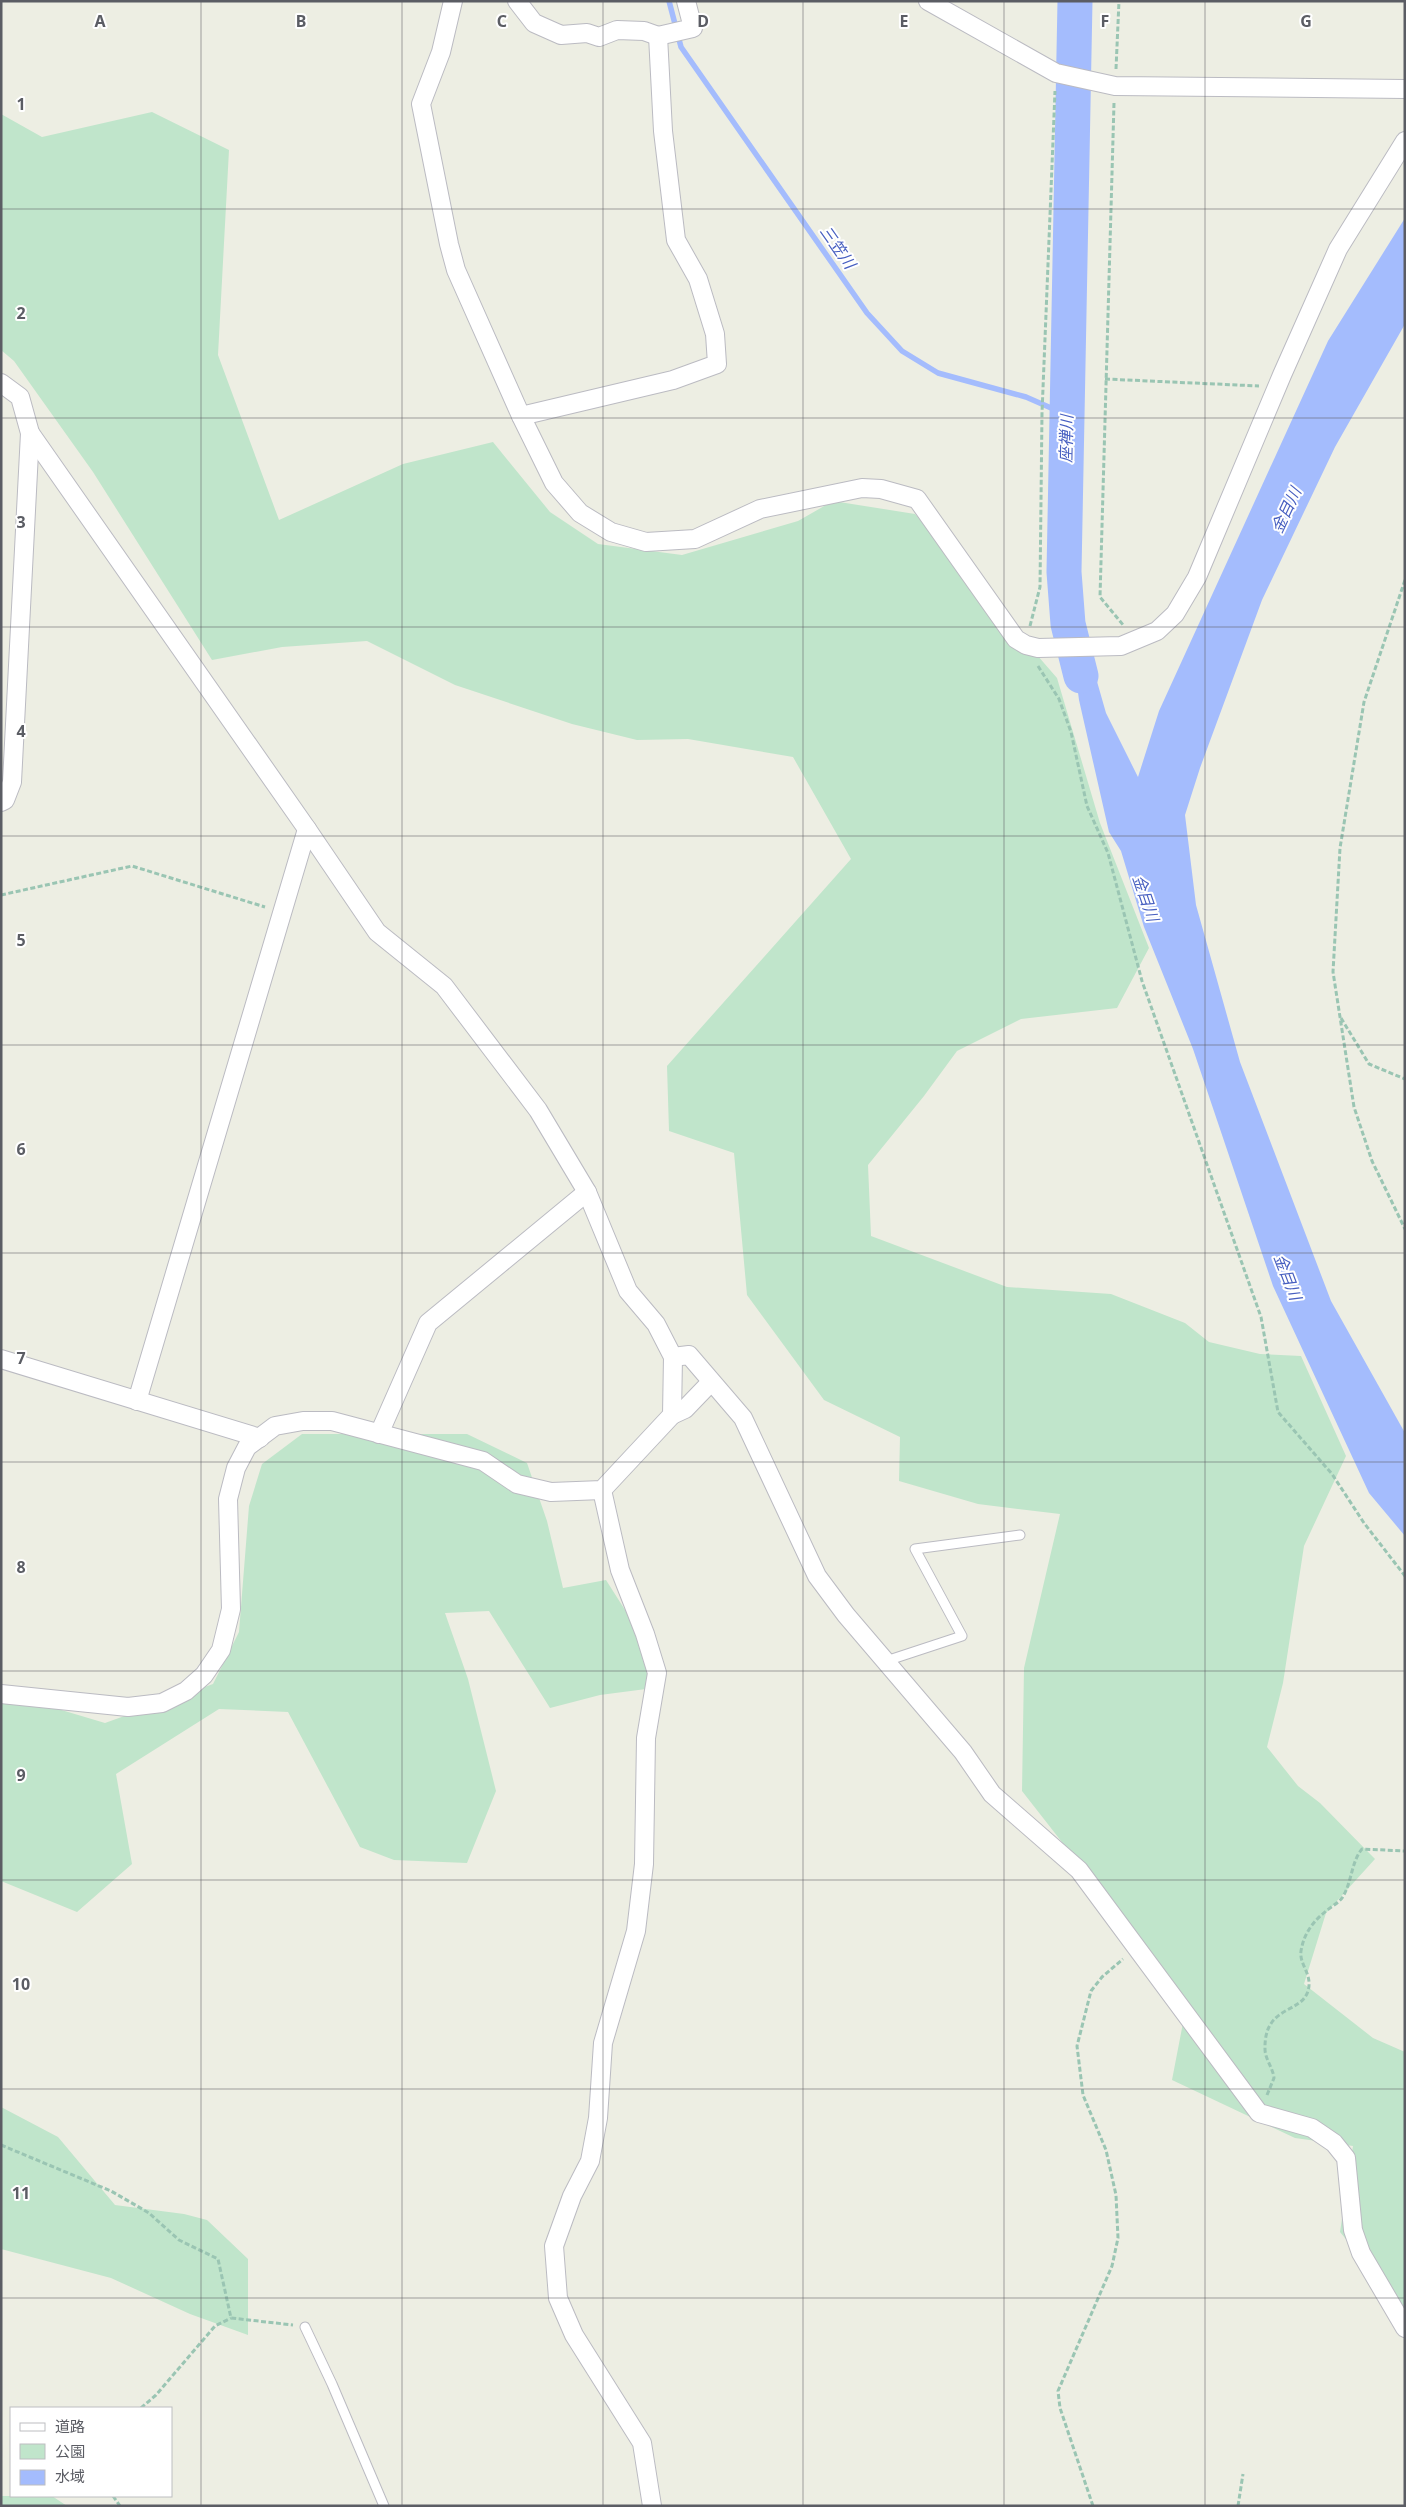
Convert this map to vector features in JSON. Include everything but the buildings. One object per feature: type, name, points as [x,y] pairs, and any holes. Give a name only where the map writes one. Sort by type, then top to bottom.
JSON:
[{"type":"street","points":[[453,1],[442,52],[421,104],[456,270],[521,416],[554,483],[580,513],[610,532],[646,542],[695,539],[760,509],[862,488],[881,489],[917,500],[1016,639],[1032,646],[1128,643],[1157,630],[1175,614],[1197,577],[1277,386],[1338,249],[1405,141]]},
{"type":"street","points":[[517,1],[534,23],[561,35],[587,33],[599,37],[617,30],[644,31],[658,36],[694,28],[686,1]]},
{"type":"street","points":[[928,1],[1056,73],[1115,86],[1405,89]]},
{"type":"street","points":[[521,416],[673,380],[717,364],[715,334],[698,279],[676,240],[663,131],[658,36]]},
{"type":"street","points":[[1,383],[20,397],[30,433],[12,782],[5,800],[1,802]]},
{"type":"street","points":[[30,433],[308,828],[377,932],[444,986],[538,1110],[587,1192],[628,1291],[656,1324],[673,1357],[672,1415]]},
{"type":"street","points":[[137,1401],[308,828]]},
{"type":"street","points":[[379,1434],[428,1323],[587,1192]]},
{"type":"street","points":[[673,1357],[689,1356],[743,1418],[817,1576],[846,1615],[963,1752],[992,1794],[1079,1870],[1137,1947],[1191,2024],[1259,2113],[1312,2128],[1334,2143],[1346,2158],[1353,2230],[1361,2253],[1405,2328]]},
{"type":"street","points":[[1,1360],[260,1438]]},
{"type":"street","points":[[1,1694],[128,1707],[162,1703],[186,1691],[204,1675],[221,1650],[231,1609],[228,1498],[240,1461],[247,1447],[275,1426],[303,1421],[332,1421],[483,1461],[517,1484],[551,1492],[602,1490],[672,1415],[686,1408],[711,1382]]},
{"type":"street","points":[[602,1490],[620,1570],[646,1634],[657,1673],[646,1738],[644,1864],[636,1931],[603,2044],[598,2118],[590,2161],[572,2196],[554,2246],[558,2298],[574,2335],[642,2443],[652,2506]]},
{"type":"lane","points":[[886,1661],[962,1636],[915,1549],[1020,1535]]},
{"type":"lane","points":[[305,2327],[332,2384],[375,2490],[384,2506]]},
{"type":"path","points":[[1119,1],[1105,378],[1100,597],[1128,643]]},
{"type":"path","points":[[1056,73],[1042,413],[1040,588],[1032,646],[1059,699],[1071,732],[1087,806],[1108,853],[1142,981],[1261,1318],[1278,1412],[1332,1474],[1364,1523],[1405,1576]]},
{"type":"path","points":[[1105,378],[1277,386]]},
{"type":"path","points":[[1405,580],[1364,702],[1340,848],[1333,972],[1354,1107],[1372,1161],[1405,1229]]},
{"type":"path","points":[[1,895],[132,866],[282,912]]},
{"type":"path","points":[[1339,1015],[1369,1064],[1405,1079]]},
{"type":"path","points":[[1255,2107],[1270,2092],[1274,2082],[1273,2071],[1265,2053],[1265,2046],[1272,2023],[1281,2012],[1304,2001],[1308,1992],[1310,1980],[1300,1952],[1307,1931],[1319,1916],[1341,1899],[1362,1849],[1405,1851]]},
{"type":"path","points":[[1093,2506],[1060,2408],[1058,2391],[1112,2266],[1118,2238],[1116,2195],[1106,2150],[1083,2095],[1077,2046],[1090,1991],[1102,1977],[1137,1947]]},
{"type":"path","points":[[1,2145],[111,2191],[149,2213],[179,2240],[218,2259],[231,2318]]},
{"type":"path","points":[[142,2407],[214,2326],[231,2318],[305,2327]]},
{"type":"path","points":[[1238,2506],[1243,2474]]},
{"type":"green space","points":[[152,112],[229,150],[218,355],[279,520],[403,464],[493,442],[550,512],[598,544],[682,555],[798,521],[833,501],[915,514],[1057,678],[1100,823],[1149,948],[1117,1008],[1021,1019],[957,1051],[924,1096],[868,1165],[871,1236],[1007,1287],[1111,1294],[1185,1323],[1209,1342],[1260,1354],[1301,1356],[1346,1456],[1304,1546],[1283,1683],[1267,1747],[1298,1786],[1320,1803],[1375,1859],[1326,1913],[1304,1984],[1373,2038],[1405,2052],[1405,2311],[1340,2232],[1353,2146],[1295,2138],[1172,2080],[1187,2002],[1022,1791],[1024,1668],[1060,1514],[978,1504],[899,1481],[900,1437],[824,1400],[747,1295],[734,1153],[669,1131],[667,1066],[851,859],[793,757],[688,739],[637,740],[572,724],[455,685],[367,641],[282,647],[212,660],[93,472],[14,361],[1,350],[1,114],[42,137]]},
{"type":"green space","points":[[302,1434],[467,1434],[527,1463],[547,1521],[563,1588],[606,1580],[653,1654],[646,1689],[600,1695],[550,1708],[489,1611],[445,1613],[468,1679],[496,1791],[467,1863],[394,1860],[360,1847],[288,1712],[219,1709],[116,1774],[132,1864],[77,1912],[1,1881],[1,1692],[105,1723],[213,1684],[239,1632],[249,1506],[262,1464]]},
{"type":"green space","points":[[1,2107],[58,2137],[115,2205],[184,2214],[207,2220],[248,2259],[248,2335],[190,2314],[111,2278],[1,2249]]},
{"type":"green space","points":[[1,2496],[10,2496],[54,2497],[67,2506],[1,2506]]},
{"type":"water","name":"金目川","points":[[1405,218],[1405,324],[1335,447],[1262,600],[1200,768],[1185,815],[1196,905],[1240,1062],[1331,1301],[1405,1433],[1405,1536],[1369,1493],[1273,1286],[1193,1049],[1144,927],[1121,851],[1109,832],[1079,700],[1067,608],[1064,566],[1106,713],[1138,777],[1159,711],[1328,341]]},
{"type":"waterway","name":"三笠川","points":[[669,1],[681,47],[867,313],[902,351],[938,373],[1026,397],[1067,415]]},
{"type":"waterway","name":"座禅川","points":[[1075,1],[1064,572],[1068,624],[1081,676]]}]
